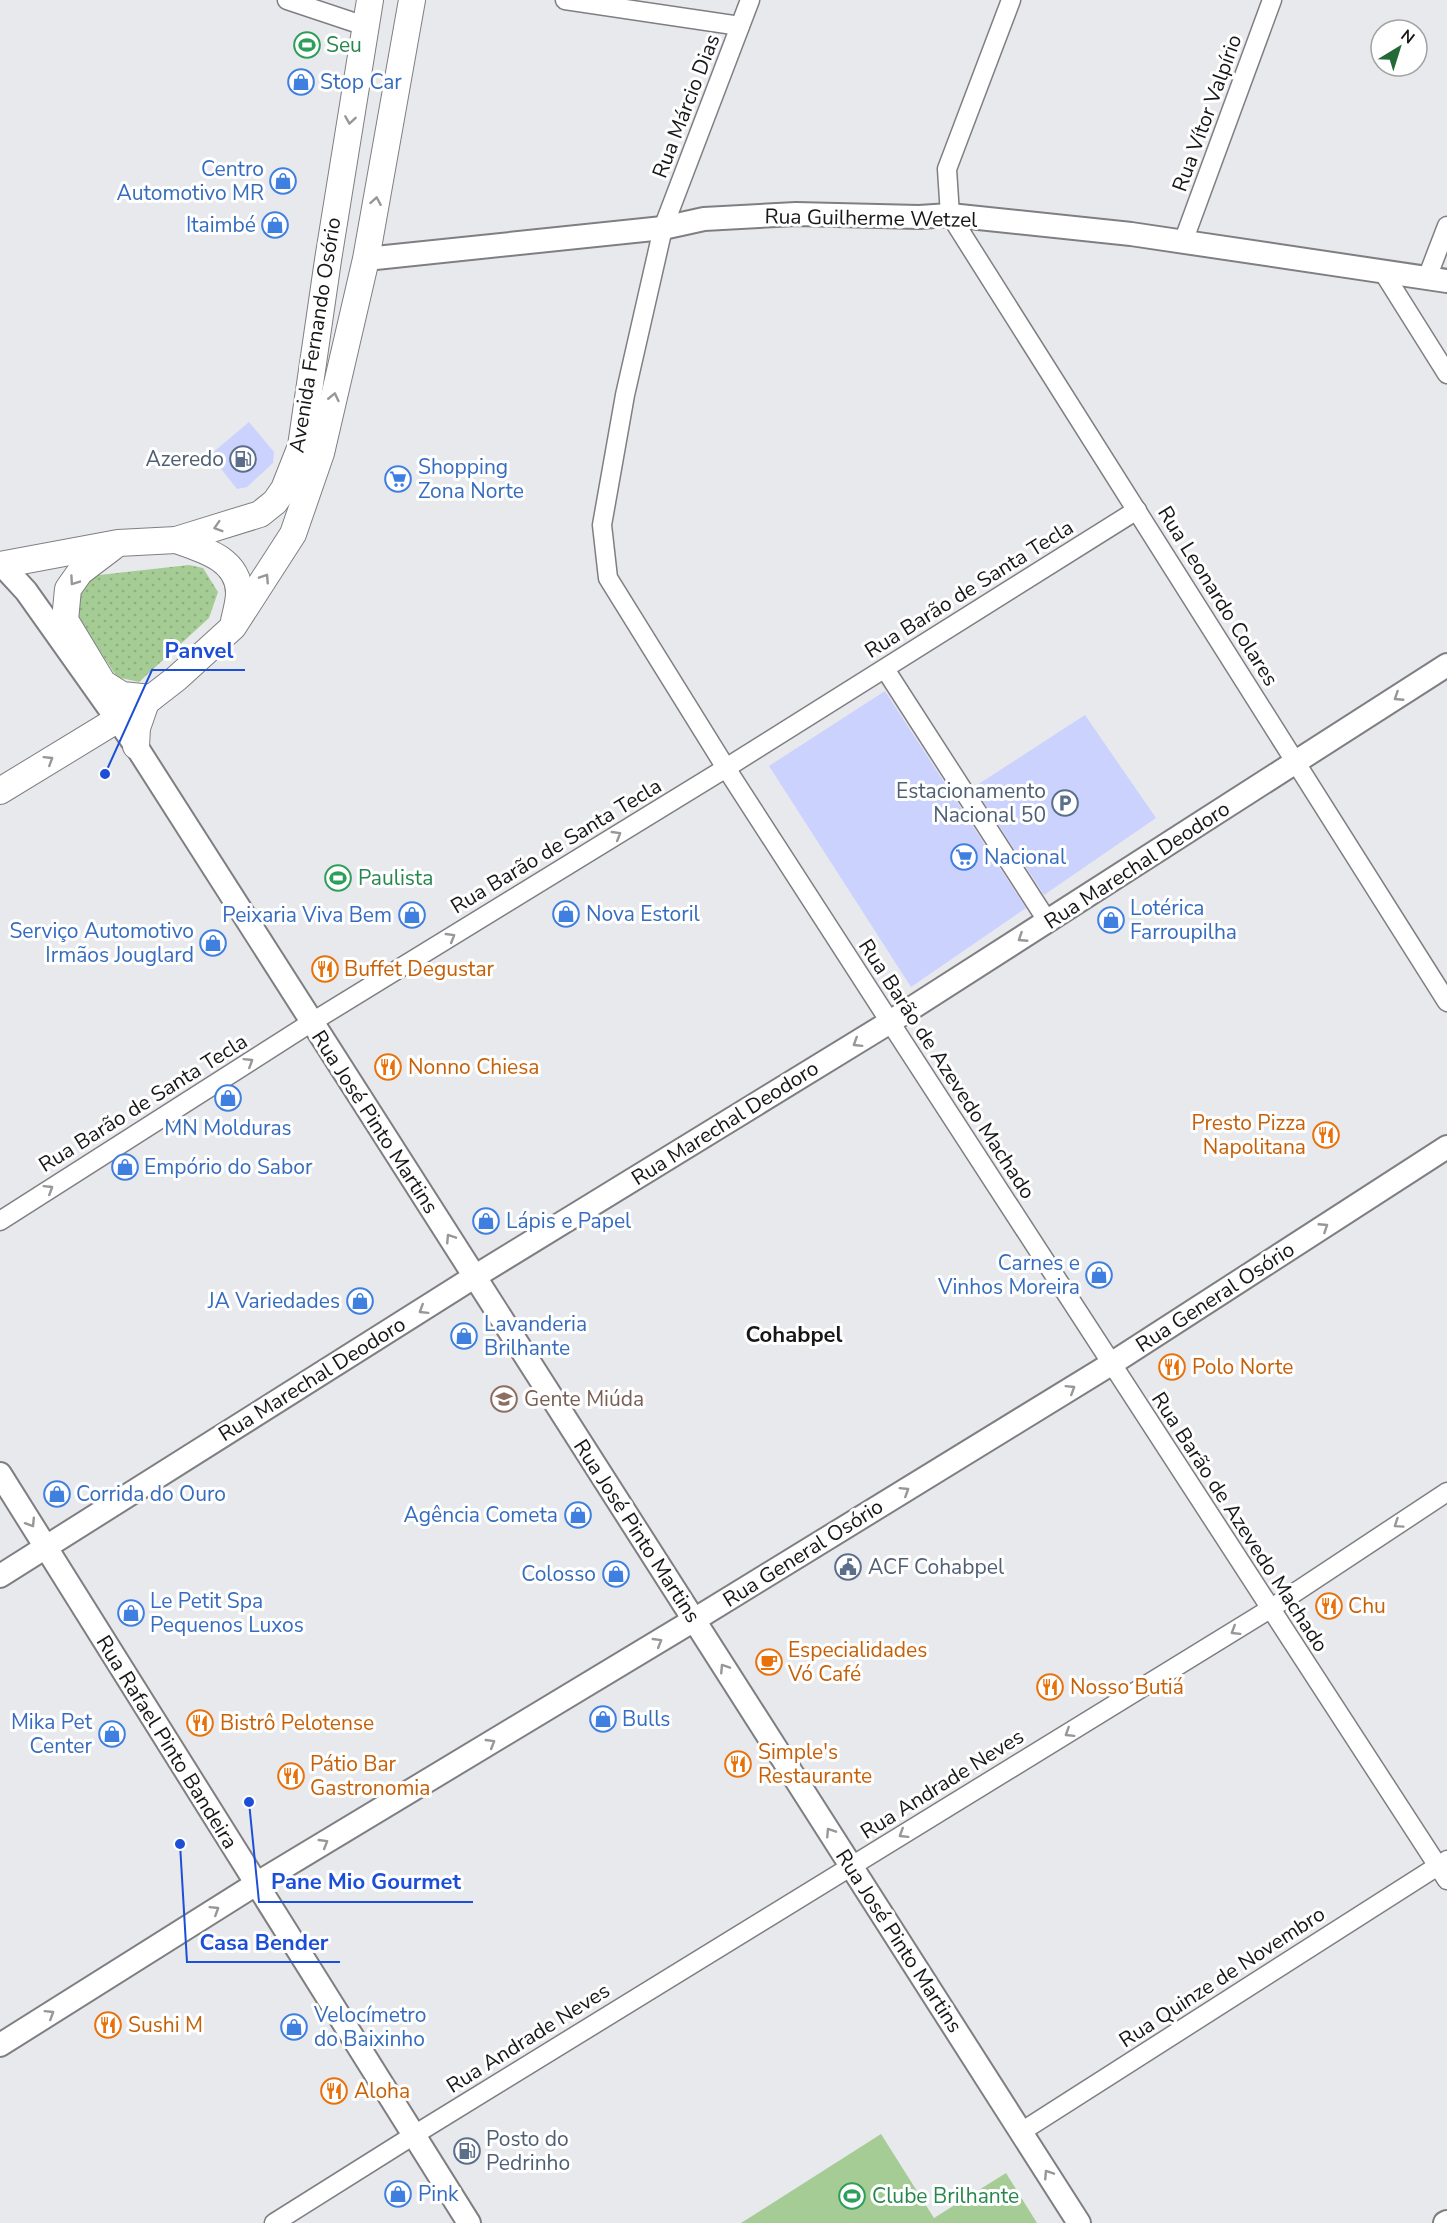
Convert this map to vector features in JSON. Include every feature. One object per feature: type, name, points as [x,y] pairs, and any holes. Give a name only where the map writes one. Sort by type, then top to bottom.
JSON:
[{"type":"main road","name":"Avenida Fernando Osório","points":[[1,565],[118,543],[176,540],[260,514],[275,502],[284,489],[301,446],[326,272],[370,0]]},
{"type":"main road","name":"Avenida Fernando Osório","points":[[233,627],[293,534],[321,453],[366,259],[412,0]]},
{"type":"main road","points":[[0,791],[149,700],[233,627],[239,592],[233,570],[210,552],[176,540]]},
{"type":"main road","points":[[118,543],[80,572],[68,589],[65,620],[103,684],[122,695],[149,700]]},
{"type":"main road","points":[[136,746],[137,728],[149,700]]},
{"type":"street","points":[[287,0],[365,26]]},
{"type":"street","points":[[565,0],[740,26]]},
{"type":"street","name":"Rua Márcio Dias","points":[[663,228],[750,0]]},
{"type":"street","points":[[950,215],[947,169],[1011,0]]},
{"type":"street","name":"Rua Vítor Valpírio","points":[[1183,242],[1272,0]]},
{"type":"street","name":"Rua Guilherme Wetzel","points":[[366,259],[663,228],[704,219],[796,214],[919,217],[950,215],[1131,234],[1437,280]]},
{"type":"street","name":"Rua Leonardo Colares","points":[[950,215],[1447,1002]]},
{"type":"street","points":[[1437,280],[1447,226]]},
{"type":"street","name":"Rua Barão de Azevedo Machado","points":[[663,228],[625,394],[602,525],[608,578],[726,768],[1111,1364],[1270,1609],[1444,1869]]},
{"type":"street","points":[[1383,272],[1447,374]]},
{"type":"street","name":"Rua Barão de Santa Tecla","points":[[0,1221],[312,1022],[726,768],[1137,510]]},
{"type":"street","name":"Rua José Pinto Martins","points":[[1,565],[26,591],[136,746],[1079,2223]]},
{"type":"street","name":"Rua Marechal Deodoro","points":[[0,1576],[474,1277],[890,1022],[1447,665]]},
{"type":"street","points":[[885,669],[1047,922]]},
{"type":"street","name":"Rua General Osório","points":[[0,2045],[256,1884],[694,1620],[1111,1364],[1447,1148]]},
{"type":"street","name":"Rua Rafael Pinto Bandeira","points":[[0,1474],[469,2223]]},
{"type":"street","name":"Rua Andrade Neves","points":[[274,2223],[1270,1609],[1447,1492]]},
{"type":"street","name":"Rua Quinze de Novembro","points":[[1021,2132],[1444,1869]]},
{"type":"green space","points":[[189,565],[203,568],[218,592],[209,618],[139,682],[117,677],[72,609],[90,576]]},
{"type":"green space","name":"Clube Brilhante","points":[[881,2134],[934,2218],[1006,2173],[1037,2223],[741,2223]]},
{"type":"building","name":"Azeredo","points":[[249,422],[274,452],[273,463],[247,487],[237,489],[210,455]]},
{"type":"building","name":"Nacional","points":[[885,691],[1026,908],[911,987],[769,766]]},
{"type":"building","name":"Estacionamento Nacional 50","points":[[1085,715],[1156,818],[1044,895],[974,787]]},
{"type":"place","name":"Seu","points":[[307,45]]},
{"type":"place","name":"Stop Car","points":[[301,82]]},
{"type":"place","name":"Centro Automotivo MR","points":[[283,181]]},
{"type":"place","name":"Itaimbé","points":[[275,225]]},
{"type":"place","name":"Azeredo","points":[[243,459]]},
{"type":"place","name":"Shopping Zona Norte","points":[[398,479]]},
{"type":"place","name":"Panvel","points":[[105,774]]},
{"type":"place","name":"Estacionamento Nacional 50","points":[[1065,803]]},
{"type":"place","name":"Nacional","points":[[964,857]]},
{"type":"place","name":"Paulista","points":[[338,878]]},
{"type":"place","name":"Nova Estoril","points":[[566,914]]},
{"type":"place","name":"Peixaria Viva Bem","points":[[412,915]]},
{"type":"place","name":"Lotérica Farroupilha","points":[[1111,920]]},
{"type":"place","name":"Serviço Automotivo Irmãos Jouglard","points":[[213,943]]},
{"type":"place","name":"Buffet Degustar","points":[[325,969]]},
{"type":"place","name":"Nonno Chiesa","points":[[388,1067]]},
{"type":"place","name":"MN Molduras","points":[[228,1098]]},
{"type":"place","name":"Presto Pizza Napolitana","points":[[1326,1135]]},
{"type":"place","name":"Empório do Sabor","points":[[125,1167]]},
{"type":"place","name":"Lápis e Papel","points":[[486,1221]]},
{"type":"place","name":"Carnes e Vinhos Moreira","points":[[1099,1275]]},
{"type":"place","name":"JA Variedades","points":[[360,1301]]},
{"type":"place","name":"Lavanderia Brilhante","points":[[464,1336]]},
{"type":"place","name":"Polo Norte","points":[[1172,1367]]},
{"type":"place","name":"Gente Miúda","points":[[504,1399]]},
{"type":"place","name":"Corrida do Ouro","points":[[57,1494]]},
{"type":"place","name":"Agência Cometa","points":[[578,1515]]},
{"type":"place","name":"ACF Cohabpel","points":[[848,1567]]},
{"type":"place","name":"Colosso","points":[[616,1574]]},
{"type":"place","name":"Chu","points":[[1329,1606]]},
{"type":"place","name":"Le Petit Spa Pequenos Luxos","points":[[131,1613]]},
{"type":"place","name":"Especialidades Vó Café","points":[[769,1662]]},
{"type":"place","name":"Nosso Butiá","points":[[1050,1687]]},
{"type":"place","name":"Bulls","points":[[603,1719]]},
{"type":"place","name":"Bistrô Pelotense","points":[[200,1723]]},
{"type":"place","name":"Mika Pet Center","points":[[112,1734]]},
{"type":"place","name":"Simple's Restaurante","points":[[738,1764]]},
{"type":"place","name":"Pátio Bar Gastronomia","points":[[291,1776]]},
{"type":"place","name":"Pane Mio Gourmet","points":[[249,1802]]},
{"type":"place","name":"Casa Bender","points":[[180,1844]]},
{"type":"place","name":"Sushi M","points":[[108,2025]]},
{"type":"place","name":"Velocímetro do Baixinho","points":[[294,2027]]},
{"type":"place","name":"Aloha","points":[[334,2091]]},
{"type":"place","name":"Posto do Pedrinho","points":[[467,2151]]},
{"type":"place","name":"Pink","points":[[398,2194]]},
{"type":"place","name":"Clube Brilhante","points":[[852,2196]]},
{"type":"district","name":"Cohabpel","points":[[794,1334]]}]
